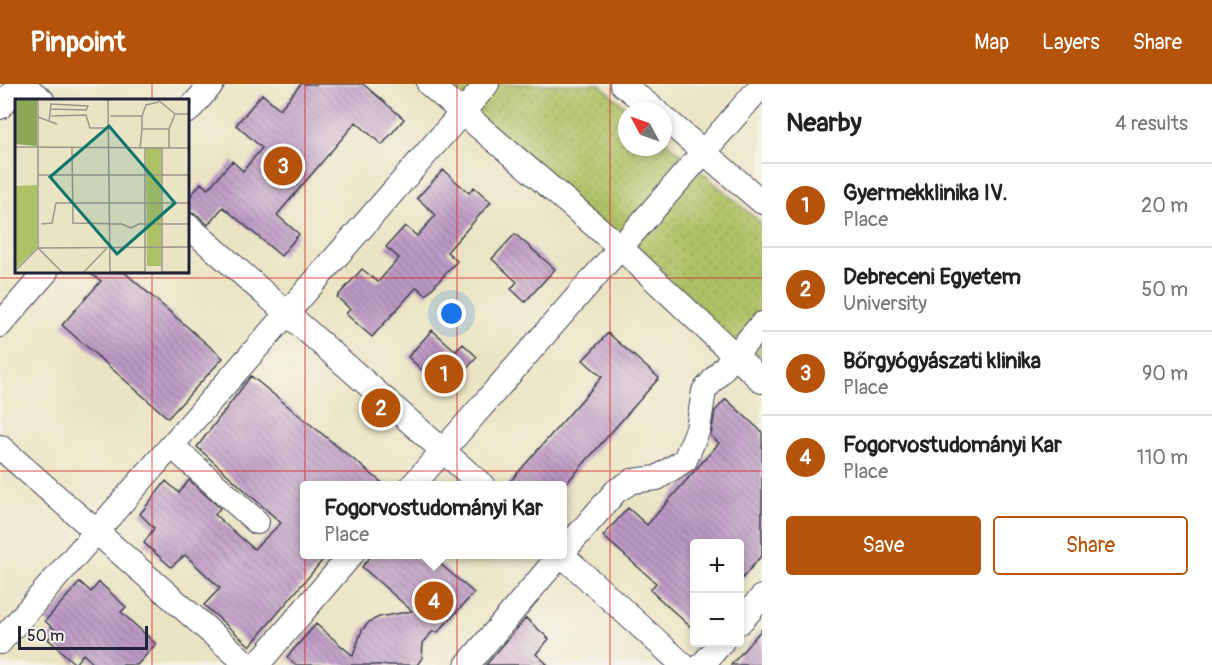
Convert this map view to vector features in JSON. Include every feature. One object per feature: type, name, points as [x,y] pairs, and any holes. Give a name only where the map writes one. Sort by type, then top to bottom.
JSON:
[{"type":"lane","points":[[0,106],[21,84],[41,99]]},
{"type":"lane","points":[[189,110],[212,84]]},
{"type":"lane","points":[[429,84],[620,247],[762,381]]},
{"type":"lane","points":[[0,642],[487,84]]},
{"type":"lane","points":[[622,84],[645,102]]},
{"type":"lane","points":[[416,481],[762,86]]},
{"type":"lane","points":[[672,124],[762,202]]},
{"type":"lane","points":[[189,227],[477,481]]},
{"type":"lane","points":[[0,325],[45,273]]},
{"type":"lane","points":[[567,548],[616,491],[632,481],[657,478],[685,460],[698,429],[704,391],[762,324]]},
{"type":"lane","points":[[172,446],[257,522]]},
{"type":"lane","points":[[0,447],[248,665]]},
{"type":"lane","points":[[257,665],[349,559]]},
{"type":"lane","points":[[467,665],[558,559]]},
{"type":"lane","points":[[567,559],[683,665]]},
{"type":"lane","points":[[744,617],[762,597]]},
{"type":"lane","points":[[702,665],[718,647]]},
{"type":"green space","points":[[431,84],[599,84],[620,102],[618,156],[672,156],[672,147],[762,224],[762,370]]},
{"type":"building","points":[[301,84],[363,84],[404,119],[382,145],[356,122],[277,215],[299,234],[281,256],[223,207],[208,225],[197,215],[189,212],[189,198],[201,183],[208,189],[232,161],[243,171],[262,148],[236,125],[262,94],[280,109]]},
{"type":"building","points":[[443,170],[469,193],[474,187],[491,202],[447,252],[457,261],[426,295],[417,287],[372,337],[346,314],[350,309],[337,297],[362,269],[378,282],[399,258],[386,247],[405,226],[417,236],[436,215],[417,198]]},
{"type":"building","points":[[515,234],[555,269],[525,302],[511,289],[517,282],[492,259]]},
{"type":"building","points":[[89,273],[125,273],[223,358],[168,418],[62,325],[101,281]]},
{"type":"building","points":[[432,330],[456,351],[463,344],[477,357],[446,392],[408,357]]},
{"type":"building","points":[[608,333],[659,378],[567,483],[510,481],[602,377],[583,360]]},
{"type":"building","points":[[251,376],[380,481],[300,481],[300,559],[324,559],[250,646],[204,605],[220,588],[185,555],[171,567],[144,543],[154,528],[140,514],[166,481],[179,493],[189,480],[220,508],[215,515],[254,549],[281,523],[197,447]]},
{"type":"building","points":[[726,399],[762,432],[762,555],[744,576],[744,539],[690,539],[690,626],[650,590],[656,583],[603,536],[628,508],[647,525],[719,443],[711,436],[715,411]]},
{"type":"building","points":[[369,559],[435,559],[474,593],[438,632],[432,632],[423,643],[422,658],[417,665],[295,665],[287,657],[316,624],[353,656],[362,630],[369,622],[379,617],[412,611],[362,567]]},
{"type":"building","points":[[80,582],[91,592],[99,582],[126,607],[121,612],[156,644],[137,665],[95,665],[83,654],[75,664],[48,639],[56,631],[45,621]]},
{"type":"building","points":[[526,618],[549,639],[536,654],[548,665],[486,665]]},
{"type":"building","points":[[762,629],[762,665],[731,665]]},
{"type":"place","name":"Bőrgyógyászati klinika","points":[[283,166]]},
{"type":"place","name":"Gyermekklinika IV.","points":[[444,374]]},
{"type":"place","name":"Debreceni Egyetem","points":[[381,408]]},
{"type":"place","name":"Fogorvostudományi Kar","points":[[434,601]]}]
